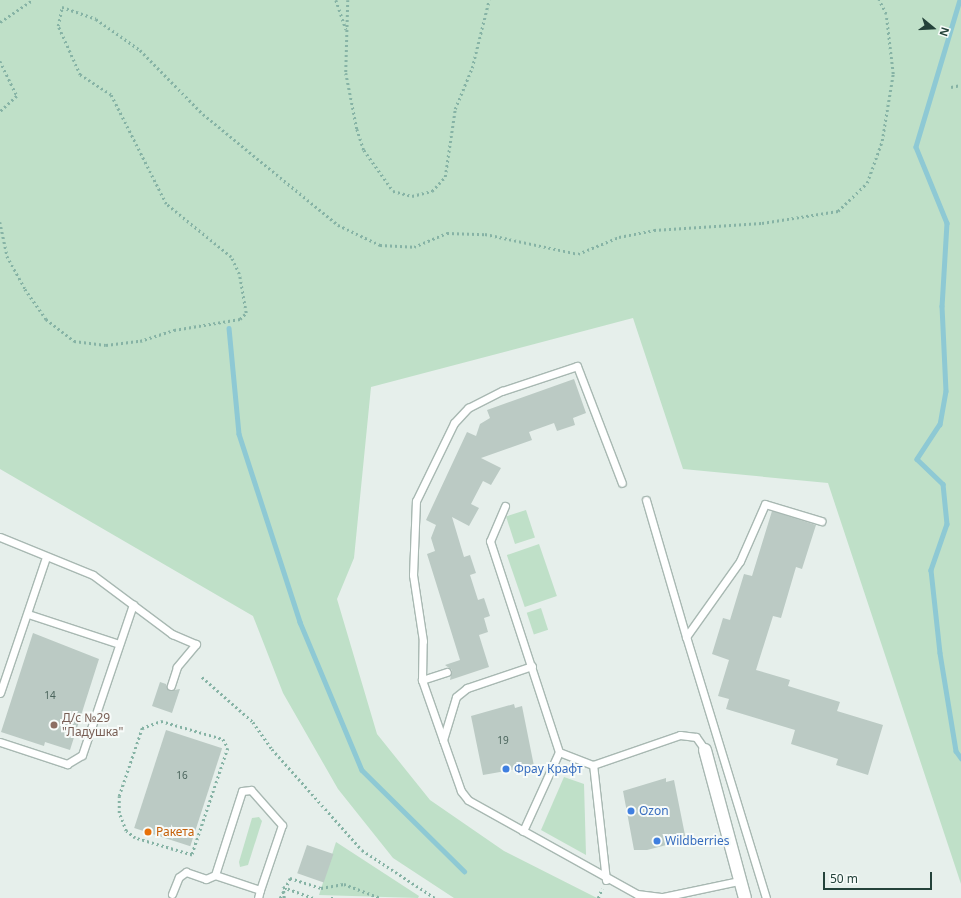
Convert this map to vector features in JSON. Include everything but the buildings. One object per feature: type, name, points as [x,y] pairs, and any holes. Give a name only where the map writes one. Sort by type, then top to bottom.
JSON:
[{"type":"street","points":[[705,750],[739,881],[745,898]]},
{"type":"lane","points":[[622,483],[577,366],[502,390],[468,408],[454,423],[434,458],[416,501],[413,575],[423,641],[422,680],[461,791],[468,800],[606,880],[637,894],[663,897],[739,881]]},
{"type":"lane","points":[[646,500],[686,637],[766,898]]},
{"type":"lane","points":[[686,637],[740,561],[765,504],[821,521]]},
{"type":"lane","points":[[505,506],[490,541],[559,752],[522,831]]},
{"type":"lane","points":[[0,537],[93,575],[134,604],[172,634],[196,644],[177,667],[171,686]]},
{"type":"lane","points":[[0,693],[28,614],[46,557]]},
{"type":"lane","points":[[0,742],[67,764],[82,755],[134,604]]},
{"type":"lane","points":[[28,614],[119,644]]},
{"type":"lane","points":[[443,740],[456,697],[467,688],[532,666]]},
{"type":"lane","points":[[422,680],[447,672]]},
{"type":"lane","points":[[559,752],[593,765],[680,735],[696,736],[705,750]]},
{"type":"lane","points":[[593,765],[606,880]]},
{"type":"lane","points":[[215,875],[242,791],[251,790],[282,825],[258,898]]},
{"type":"lane","points":[[172,894],[179,877],[186,872],[206,879],[215,875],[260,890]]},
{"type":"path","points":[[0,22],[33,0]]},
{"type":"path","points":[[336,0],[346,32]]},
{"type":"path","points":[[348,0],[346,73],[364,150],[393,191],[412,196],[432,191],[445,177],[455,109],[472,68],[489,0]]},
{"type":"path","points":[[0,222],[7,256],[25,289],[46,319],[74,341],[106,345],[140,341],[174,330],[240,319],[246,313],[239,274],[231,257],[166,204],[111,95],[80,75],[58,26],[62,7],[96,19],[140,50],[203,114],[338,225],[380,245],[414,247],[446,233],[485,234],[578,254],[619,238],[654,230],[762,223],[838,210],[867,183],[882,141],[893,74],[886,14],[879,0]]},
{"type":"path","points":[[0,62],[17,96],[0,112]]},
{"type":"path","points":[[951,87],[961,85]]},
{"type":"path","points":[[202,677],[253,722],[272,749],[362,850],[435,898]]},
{"type":"path","points":[[161,721],[224,739],[228,748],[192,856],[135,838],[126,831],[119,813],[120,796],[142,728],[161,721]]},
{"type":"path","points":[[280,898],[283,887],[290,878],[322,888],[344,884],[380,898]]},
{"type":"path","points":[[283,887],[284,898]]},
{"type":"path","points":[[283,887],[314,898]]},
{"type":"green space","points":[[0,0],[961,0],[961,884],[828,483],[683,469],[633,318],[371,387],[354,558],[337,599],[377,734],[430,800],[504,851],[597,898],[454,898],[393,858],[338,789],[283,693],[253,616],[0,469]]},
{"type":"green space","points":[[526,510],[535,538],[515,544],[506,516]]},
{"type":"green space","points":[[539,544],[557,596],[525,607],[507,555]]},
{"type":"green space","points":[[541,608],[548,630],[534,635],[527,613]]},
{"type":"green space","points":[[564,777],[584,784],[586,855],[541,830]]},
{"type":"green space","points":[[259,817],[262,821],[248,865],[240,867],[239,862],[252,818]]},
{"type":"green space","points":[[336,842],[419,896],[418,898],[319,895]]},
{"type":"waterway","points":[[960,0],[916,147],[947,223],[942,306],[946,391],[940,424],[917,459],[943,484],[947,524],[931,570],[940,653],[956,751],[961,758]]},
{"type":"waterway","points":[[229,328],[239,434],[300,622],[362,770],[464,871]]},
{"type":"place","name":"Д/с №29 \"Ладушка\"","points":[[54,725]]},
{"type":"place","name":"Фрау Крафт","points":[[506,769]]},
{"type":"place","name":"Ozon","points":[[631,811]]},
{"type":"place","name":"Ракета","points":[[148,832]]},
{"type":"place","name":"Wildberries","points":[[657,841]]}]
